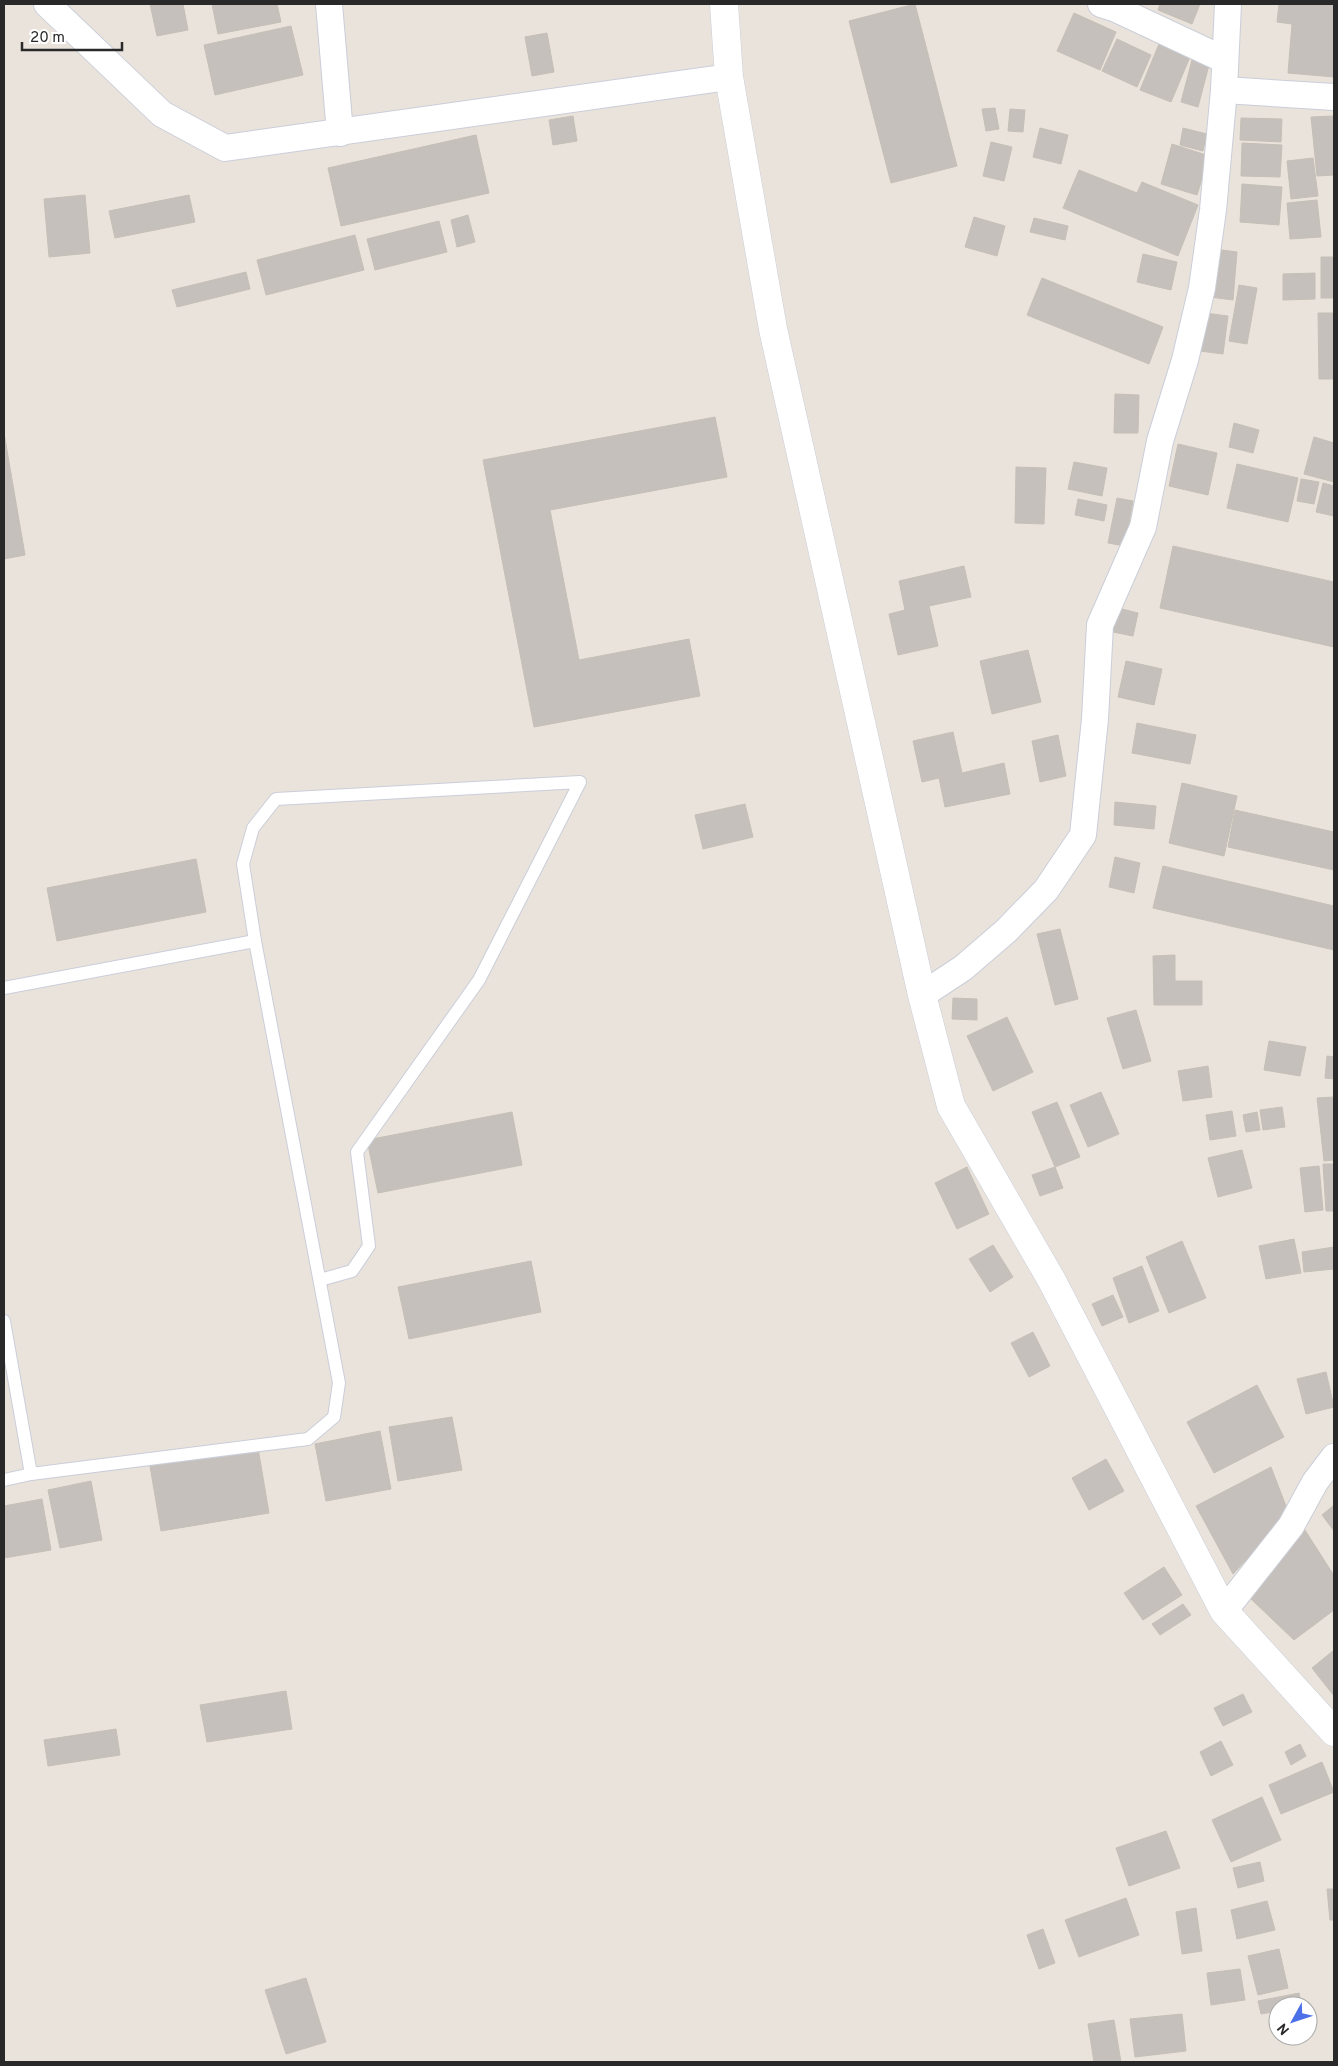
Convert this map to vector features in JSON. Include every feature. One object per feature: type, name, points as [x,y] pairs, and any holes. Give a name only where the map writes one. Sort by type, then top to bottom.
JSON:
[{"type":"street","points":[[47,4],[162,114],[225,148],[729,77]]},
{"type":"street","points":[[329,4],[340,133]]},
{"type":"street","points":[[724,4],[729,77],[773,329],[922,995],[951,1106],[1051,1279],[1224,1611],[1334,1732]]},
{"type":"street","points":[[1101,4],[1114,8],[1225,60]]},
{"type":"street","points":[[922,995],[963,968],[1006,931],[1046,890],[1083,835],[1096,719],[1100,625],[1143,527],[1160,441],[1187,351],[1202,288],[1213,210],[1224,90],[1228,4]]},
{"type":"street","points":[[1224,90],[1334,97]]},
{"type":"street","points":[[1224,1611],[1291,1526],[1315,1482],[1334,1457]]},
{"type":"lane","points":[[4,1480],[31,1474],[308,1439],[334,1417],[339,1383],[255,941],[243,864],[253,828],[276,799],[580,782],[479,980],[357,1152],[369,1246],[352,1271],[320,1280]]},
{"type":"lane","points":[[4,988],[255,941]]},
{"type":"lane","points":[[4,1321],[31,1474]]},
{"type":"building","points":[[150,4],[183,4],[188,30],[157,36]]},
{"type":"building","points":[[212,4],[277,4],[281,22],[218,34]]},
{"type":"building","points":[[915,4],[957,166],[891,183],[849,21]]},
{"type":"building","points":[[1160,4],[1200,4],[1192,24],[1158,10]]},
{"type":"building","points":[[1279,4],[1334,4],[1334,77],[1288,73],[1292,24],[1277,22]]},
{"type":"building","points":[[1074,13],[1116,32],[1100,70],[1057,51]]},
{"type":"building","points":[[291,26],[303,75],[215,95],[204,45]]},
{"type":"building","points":[[547,33],[554,72],[532,76],[525,37]]},
{"type":"building","points":[[1117,39],[1151,55],[1137,87],[1102,71]]},
{"type":"building","points":[[1159,44],[1190,57],[1171,102],[1140,90]]},
{"type":"building","points":[[1192,60],[1209,65],[1198,107],[1181,102]]},
{"type":"building","points":[[995,108],[999,129],[986,131],[982,109]]},
{"type":"building","points":[[1010,109],[1025,110],[1023,132],[1008,131]]},
{"type":"building","points":[[573,116],[577,141],[553,145],[549,120]]},
{"type":"building","points":[[1334,116],[1334,175],[1317,176],[1311,117]]},
{"type":"building","points":[[1241,118],[1282,119],[1281,142],[1240,140]]},
{"type":"building","points":[[1040,128],[1068,135],[1061,164],[1033,157]]},
{"type":"building","points":[[1183,128],[1207,134],[1203,151],[1180,145]]},
{"type":"building","points":[[476,135],[489,193],[341,226],[328,168]]},
{"type":"building","points":[[991,142],[1012,147],[1004,181],[983,176]]},
{"type":"building","points":[[1242,143],[1282,145],[1280,177],[1241,176]]},
{"type":"building","points":[[1172,144],[1209,156],[1197,195],[1161,184]]},
{"type":"building","points":[[1313,158],[1318,196],[1291,199],[1287,161]]},
{"type":"building","points":[[1079,170],[1137,193],[1142,182],[1198,205],[1178,256],[1063,208]]},
{"type":"building","points":[[1242,184],[1282,187],[1279,225],[1240,222]]},
{"type":"building","points":[[85,195],[90,253],[49,257],[44,199]]},
{"type":"building","points":[[189,195],[195,222],[115,238],[109,211]]},
{"type":"building","points":[[1317,200],[1321,237],[1290,239],[1287,203]]},
{"type":"building","points":[[468,215],[475,242],[457,247],[451,220]]},
{"type":"building","points":[[974,217],[1005,226],[997,256],[965,247]]},
{"type":"building","points":[[1034,218],[1068,226],[1065,240],[1030,232]]},
{"type":"building","points":[[439,221],[447,252],[375,270],[367,239]]},
{"type":"building","points":[[355,235],[364,270],[266,295],[257,260]]},
{"type":"building","points":[[1214,249],[1237,252],[1233,300],[1210,297]]},
{"type":"building","points":[[1143,254],[1177,262],[1171,290],[1137,282]]},
{"type":"building","points":[[1321,257],[1334,257],[1334,298],[1321,298]]},
{"type":"building","points":[[246,272],[250,289],[177,307],[172,290]]},
{"type":"building","points":[[1315,273],[1315,299],[1283,300],[1283,274]]},
{"type":"building","points":[[1042,278],[1163,327],[1149,364],[1027,315]]},
{"type":"building","points":[[1239,285],[1257,288],[1247,344],[1229,341]]},
{"type":"building","points":[[1205,313],[1228,316],[1223,354],[1200,351]]},
{"type":"building","points":[[1318,313],[1334,313],[1334,379],[1319,379]]},
{"type":"building","points":[[1115,394],[1139,395],[1138,433],[1114,433]]},
{"type":"building","points":[[715,417],[727,477],[550,510],[579,660],[689,639],[700,696],[534,727],[483,460]]},
{"type":"building","points":[[1234,423],[1259,430],[1253,453],[1229,447]]},
{"type":"building","points":[[4,433],[25,555],[4,559]]},
{"type":"building","points":[[1314,437],[1334,443],[1334,482],[1304,474]]},
{"type":"building","points":[[1178,444],[1217,453],[1208,495],[1169,486]]},
{"type":"building","points":[[1074,462],[1107,468],[1102,496],[1068,489]]},
{"type":"building","points":[[1237,464],[1298,478],[1288,522],[1227,508]]},
{"type":"building","points":[[1016,467],[1046,468],[1044,524],[1015,523]]},
{"type":"building","points":[[1301,479],[1319,482],[1314,504],[1297,501]]},
{"type":"building","points":[[1323,483],[1334,486],[1334,516],[1316,512]]},
{"type":"building","points":[[1117,498],[1133,501],[1125,546],[1108,543]]},
{"type":"building","points":[[1078,499],[1107,505],[1104,521],[1075,515]]},
{"type":"building","points":[[1173,546],[1334,582],[1334,647],[1160,608]]},
{"type":"building","points":[[964,566],[971,597],[929,606],[938,646],[898,655],[889,614],[905,610],[899,581]]},
{"type":"building","points":[[1118,608],[1138,613],[1133,636],[1113,632]]},
{"type":"building","points":[[1028,650],[1041,702],[992,714],[980,661]]},
{"type":"building","points":[[1126,661],[1162,669],[1154,705],[1118,697]]},
{"type":"building","points":[[1137,723],[1196,735],[1190,764],[1132,753]]},
{"type":"building","points":[[953,732],[962,773],[1004,763],[1010,794],[945,807],[939,778],[922,782],[913,741]]},
{"type":"building","points":[[1058,735],[1066,776],[1040,782],[1032,741]]},
{"type":"building","points":[[1182,783],[1237,796],[1224,856],[1169,843]]},
{"type":"building","points":[[1115,802],[1156,806],[1154,829],[1114,825]]},
{"type":"building","points":[[745,804],[753,837],[703,849],[695,815]]},
{"type":"building","points":[[1235,810],[1334,832],[1334,870],[1228,847]]},
{"type":"building","points":[[1115,857],[1140,863],[1134,893],[1109,887]]},
{"type":"building","points":[[196,859],[206,912],[57,941],[47,888]]},
{"type":"building","points":[[1163,866],[1334,906],[1334,950],[1153,908]]},
{"type":"building","points":[[1060,929],[1078,999],[1055,1005],[1037,934]]},
{"type":"building","points":[[1175,955],[1175,981],[1202,981],[1202,1005],[1154,1005],[1153,956]]},
{"type":"building","points":[[953,998],[977,999],[977,1020],[952,1019]]},
{"type":"building","points":[[1136,1010],[1151,1061],[1123,1069],[1107,1018]]},
{"type":"building","points":[[1007,1017],[1033,1072],[993,1091],[967,1036]]},
{"type":"building","points":[[1269,1041],[1306,1047],[1300,1076],[1264,1070]]},
{"type":"building","points":[[1327,1056],[1334,1057],[1334,1079],[1325,1078]]},
{"type":"building","points":[[1208,1066],[1212,1097],[1183,1101],[1178,1071]]},
{"type":"building","points":[[1101,1092],[1119,1134],[1088,1147],[1070,1105]]},
{"type":"building","points":[[1334,1097],[1334,1160],[1324,1161],[1317,1098]]},
{"type":"building","points":[[1057,1102],[1080,1157],[1055,1167],[1032,1112]]},
{"type":"building","points":[[1282,1107],[1285,1127],[1263,1130],[1260,1110]]},
{"type":"building","points":[[1232,1111],[1236,1136],[1210,1140],[1206,1115]]},
{"type":"building","points":[[512,1112],[522,1165],[378,1193],[367,1140]]},
{"type":"building","points":[[1257,1112],[1260,1130],[1246,1132],[1243,1115]]},
{"type":"building","points":[[1242,1150],[1252,1188],[1218,1197],[1208,1158]]},
{"type":"building","points":[[1323,1164],[1334,1164],[1334,1211],[1326,1211]]},
{"type":"building","points":[[1319,1166],[1323,1210],[1305,1212],[1300,1168]]},
{"type":"building","points":[[967,1167],[989,1214],[957,1229],[935,1183]]},
{"type":"building","points":[[1055,1167],[1063,1188],[1040,1196],[1032,1175]]},
{"type":"building","points":[[1294,1239],[1301,1273],[1266,1279],[1259,1246]]},
{"type":"building","points":[[1182,1241],[1206,1298],[1169,1313],[1146,1257]]},
{"type":"building","points":[[993,1245],[1013,1277],[990,1292],[969,1259]]},
{"type":"building","points":[[1334,1247],[1334,1269],[1304,1272],[1302,1252]]},
{"type":"building","points":[[531,1261],[541,1312],[409,1339],[398,1287]]},
{"type":"building","points":[[1142,1266],[1159,1311],[1129,1323],[1113,1278]]},
{"type":"building","points":[[1113,1295],[1123,1317],[1102,1326],[1092,1304]]},
{"type":"building","points":[[1033,1332],[1050,1366],[1029,1377],[1011,1343]]},
{"type":"building","points":[[1326,1372],[1334,1407],[1306,1414],[1297,1379]]},
{"type":"building","points":[[1257,1385],[1284,1437],[1214,1473],[1187,1422]]},
{"type":"building","points":[[452,1417],[462,1470],[398,1481],[389,1427]]},
{"type":"building","points":[[380,1431],[391,1489],[326,1501],[315,1444]]},
{"type":"building","points":[[258,1448],[269,1513],[161,1531],[150,1466]]},
{"type":"building","points":[[1106,1459],[1124,1491],[1089,1510],[1072,1478]]},
{"type":"building","points":[[1271,1467],[1289,1514],[1233,1574],[1196,1506]]},
{"type":"building","points":[[91,1481],[102,1540],[60,1548],[48,1490]]},
{"type":"building","points":[[42,1499],[51,1550],[4,1558],[4,1506]]},
{"type":"building","points":[[1334,1505],[1334,1531],[1322,1515]]},
{"type":"building","points":[[1303,1527],[1333,1574],[1334,1610],[1294,1640],[1250,1598]]},
{"type":"building","points":[[1164,1567],[1182,1595],[1143,1620],[1124,1593]]},
{"type":"building","points":[[1183,1604],[1191,1615],[1160,1635],[1152,1624]]},
{"type":"building","points":[[1334,1650],[1334,1696],[1312,1668]]},
{"type":"building","points":[[286,1691],[292,1729],[207,1742],[200,1705]]},
{"type":"building","points":[[1243,1694],[1252,1712],[1223,1726],[1214,1708]]},
{"type":"building","points":[[116,1729],[120,1755],[48,1766],[44,1740]]},
{"type":"building","points":[[1221,1741],[1233,1765],[1211,1776],[1200,1752]]},
{"type":"building","points":[[1300,1744],[1306,1756],[1291,1765],[1285,1752]]},
{"type":"building","points":[[1322,1762],[1334,1792],[1281,1814],[1269,1785]]},
{"type":"building","points":[[1262,1797],[1281,1840],[1231,1862],[1212,1820]]},
{"type":"building","points":[[1166,1831],[1180,1868],[1129,1886],[1116,1848]]},
{"type":"building","points":[[1260,1862],[1264,1881],[1238,1888],[1233,1868]]},
{"type":"building","points":[[1327,1889],[1334,1889],[1334,1920],[1330,1920]]},
{"type":"building","points":[[1126,1898],[1139,1935],[1079,1957],[1065,1920]]},
{"type":"building","points":[[1267,1901],[1275,1930],[1237,1939],[1231,1910]]},
{"type":"building","points":[[1196,1908],[1202,1951],[1182,1954],[1176,1912]]},
{"type":"building","points":[[1043,1929],[1055,1963],[1039,1969],[1027,1935]]},
{"type":"building","points":[[1279,1949],[1288,1988],[1258,1995],[1248,1956]]},
{"type":"building","points":[[1240,1969],[1245,2000],[1211,2005],[1207,1973]]},
{"type":"building","points":[[306,1978],[326,2042],[286,2054],[265,1990]]},
{"type":"building","points":[[1299,1993],[1300,1996],[1284,1996]]},
{"type":"building","points":[[1268,1999],[1268,2013],[1261,2014],[1258,2001]]},
{"type":"building","points":[[1182,2014],[1186,2051],[1135,2057],[1130,2019]]},
{"type":"building","points":[[1114,2020],[1121,2062],[1094,2062],[1088,2024]]}]
